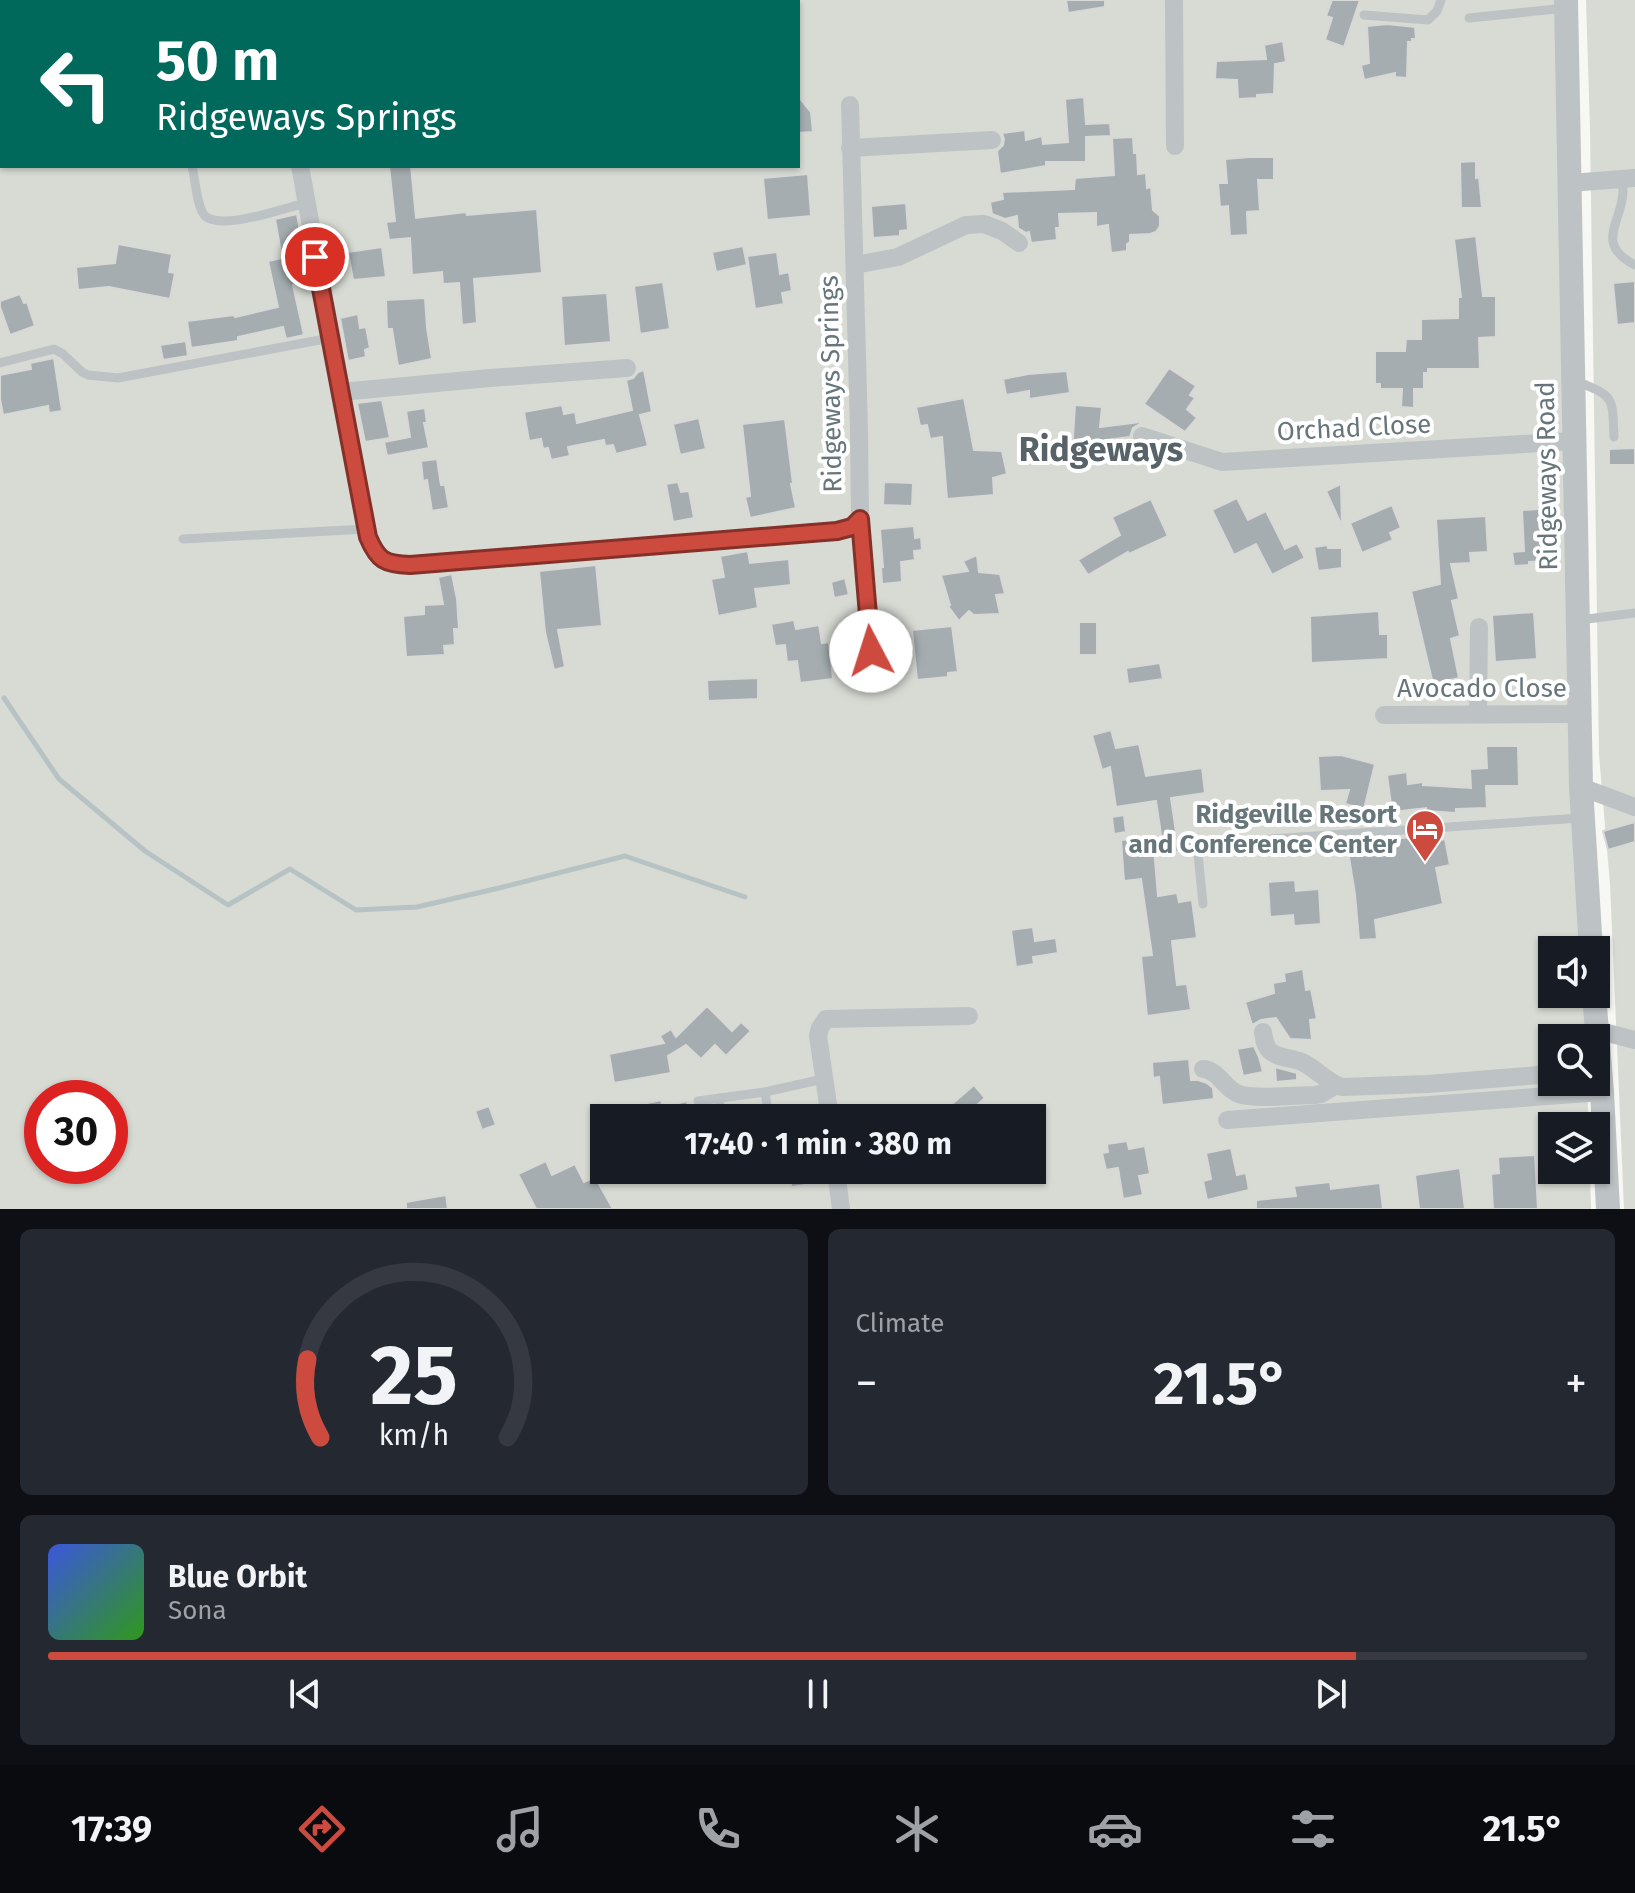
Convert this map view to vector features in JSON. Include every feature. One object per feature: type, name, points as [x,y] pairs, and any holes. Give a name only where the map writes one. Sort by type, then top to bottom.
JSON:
[{"type":"street","points":[[1174,0],[1175,146]]},
{"type":"street","name":"Ridgeways Road","points":[[1566,4],[1581,787],[1590,936]]},
{"type":"street","name":"Ridgeways Springs","points":[[300,168],[366,529],[373,550],[380,559],[390,564],[410,565],[837,531],[852,527],[860,519],[850,105]]},
{"type":"street","points":[[850,148],[992,140]]},
{"type":"street","points":[[1570,183],[1628,178]]},
{"type":"street","points":[[855,265],[898,257],[966,225],[984,224],[1002,231],[1019,243]]},
{"type":"street","points":[[341,392],[627,368]]},
{"type":"street","name":"Orchad Close","points":[[1142,436],[1222,462],[1574,441]]},
{"type":"street","points":[[860,519],[871,651]]},
{"type":"street","points":[[1478,714],[1479,627]]},
{"type":"street","name":"Avocado Close","points":[[1384,715],[1580,714]]},
{"type":"street","points":[[1581,787],[1635,807]]},
{"type":"street","points":[[827,1104],[818,1036],[826,1019],[969,1016]]},
{"type":"street","points":[[1263,1032],[1264,1040],[1273,1053],[1302,1062],[1336,1085],[1414,1085],[1538,1075]]},
{"type":"street","points":[[1610,1034],[1635,1040]]},
{"type":"street","points":[[1203,1069],[1209,1069],[1230,1090],[1250,1096],[1315,1095],[1336,1085]]},
{"type":"street","points":[[1227,1120],[1538,1084]]},
{"type":"street","points":[[1600,1096],[1608,1209]]},
{"type":"street","points":[[838,1184],[841,1209]]},
{"type":"lane","points":[[1364,15],[1428,20],[1437,11],[1441,0]]},
{"type":"lane","points":[[1469,18],[1566,4]]},
{"type":"lane","points":[[192,168],[200,207],[206,216],[214,219],[231,222],[306,203]]},
{"type":"lane","points":[[1628,178],[1614,222],[1615,245],[1620,257],[1635,265]]},
{"type":"lane","points":[[0,363],[54,349],[88,375],[118,378],[330,338]]},
{"type":"lane","points":[[1573,380],[1598,390],[1612,401],[1614,437]]},
{"type":"lane","points":[[183,539],[366,529]]},
{"type":"lane","points":[[1577,620],[1635,613]]},
{"type":"lane","points":[[1163,848],[1583,817]]},
{"type":"lane","points":[[1197,844],[1203,904]]},
{"type":"lane","points":[[698,1101],[765,1092],[823,1079]]},
{"type":"lane","points":[[765,1092],[767,1104]]},
{"type":"lane","points":[[719,1098],[720,1104]]},
{"type":"shaded area","points":[[800,0],[1557,0],[1584,936],[1538,936],[1538,1008],[1585,1008],[1586,1024],[1538,1024],[1538,1096],[1588,1096],[1588,1112],[1538,1112],[1538,1184],[1590,1184],[1591,1209],[0,1209],[0,168],[800,168]]},
{"type":"shaded area","points":[[1586,0],[1635,0],[1635,1209],[1624,1209],[1610,884],[1599,755]]},
{"type":"building","points":[[1066,0],[1105,0],[1105,7],[1068,13]]},
{"type":"building","points":[[1332,0],[1360,0],[1344,47],[1325,40],[1332,18],[1326,16]]},
{"type":"building","points":[[1387,24],[1415,27],[1416,39],[1408,42],[1407,78],[1395,77],[1395,73],[1364,80],[1361,65],[1369,63],[1367,26]]},
{"type":"building","points":[[1283,41],[1286,62],[1275,64],[1274,94],[1238,99],[1237,80],[1215,79],[1216,61],[1266,59],[1264,45]]},
{"type":"building","points":[[1084,97],[1086,124],[1110,123],[1111,136],[1086,137],[1086,162],[1046,162],[1046,166],[1000,174],[997,151],[1003,145],[1002,133],[1025,130],[1026,140],[1042,136],[1043,144],[1068,142],[1065,99]]},
{"type":"building","points":[[800,98],[811,112],[813,132],[800,133]]},
{"type":"building","points":[[1133,137],[1138,174],[1146,173],[1147,188],[1151,187],[1153,210],[1160,216],[1160,226],[1150,234],[1130,235],[1127,251],[1111,253],[1108,225],[1096,227],[1096,213],[1059,214],[1057,240],[1031,243],[1029,232],[1018,228],[1017,216],[1005,219],[992,214],[990,202],[1003,199],[1002,192],[1074,189],[1075,178],[1114,175],[1112,138]]},
{"type":"building","points":[[1274,157],[1274,180],[1258,180],[1260,211],[1247,212],[1248,235],[1230,236],[1228,206],[1220,207],[1218,183],[1227,183],[1225,159]]},
{"type":"building","points":[[1476,161],[1482,208],[1461,208],[1460,162]]},
{"type":"building","points":[[389,168],[411,168],[416,218],[537,209],[542,273],[474,279],[477,323],[462,325],[459,283],[443,284],[442,272],[412,275],[410,238],[389,240],[386,222],[395,221]]},
{"type":"building","points":[[808,174],[811,216],[767,220],[763,178]]},
{"type":"building","points":[[906,203],[908,230],[900,231],[900,236],[873,238],[871,206]]},
{"type":"building","points":[[297,214],[309,282],[293,285],[304,335],[286,339],[283,327],[238,337],[238,341],[191,348],[187,321],[235,317],[278,307],[268,261],[282,258],[275,219]]},
{"type":"building","points":[[1476,236],[1483,296],[1496,296],[1496,337],[1479,338],[1480,369],[1428,369],[1428,373],[1424,373],[1424,389],[1414,389],[1414,408],[1401,407],[1402,389],[1380,389],[1380,384],[1375,384],[1375,351],[1405,351],[1406,339],[1421,339],[1421,319],[1458,318],[1458,297],[1461,297],[1454,239]]},
{"type":"building","points":[[118,244],[172,254],[169,272],[175,273],[170,299],[109,287],[78,290],[76,267],[115,263]]},
{"type":"building","points":[[743,246],[747,265],[716,272],[712,252]]},
{"type":"building","points":[[382,247],[386,277],[353,280],[348,252]]},
{"type":"building","points":[[777,252],[780,274],[789,272],[792,291],[782,293],[784,304],[755,309],[747,256]]},
{"type":"building","points":[[1635,281],[1635,323],[1617,325],[1613,283]]},
{"type":"building","points":[[663,282],[670,329],[640,334],[634,286]]},
{"type":"building","points":[[607,293],[611,342],[564,346],[561,296]]},
{"type":"building","points":[[20,294],[24,303],[27,302],[35,326],[10,335],[0,301]]},
{"type":"building","points":[[425,298],[432,359],[398,366],[392,329],[387,329],[386,300]]},
{"type":"building","points":[[358,314],[360,328],[366,327],[370,348],[365,350],[366,357],[348,361],[340,318]]},
{"type":"building","points":[[186,341],[188,356],[163,360],[160,345]]},
{"type":"building","points":[[54,358],[62,411],[49,413],[48,406],[3,415],[0,375],[31,369],[30,363]]},
{"type":"building","points":[[1169,368],[1196,386],[1190,395],[1195,398],[1187,409],[1197,418],[1185,432],[1144,404]]},
{"type":"building","points":[[644,370],[652,412],[640,415],[648,446],[616,454],[613,445],[605,446],[604,440],[568,447],[570,456],[551,460],[548,448],[543,449],[541,439],[529,441],[524,412],[562,405],[564,414],[575,412],[577,423],[632,410],[626,380]]},
{"type":"building","points":[[1067,371],[1070,393],[1029,399],[1029,391],[1006,395],[1003,379]]},
{"type":"building","points":[[964,398],[974,450],[1002,451],[1007,474],[993,478],[994,495],[947,499],[942,437],[930,439],[927,425],[920,426],[916,407]]},
{"type":"building","points":[[382,400],[390,438],[365,442],[357,403]]},
{"type":"building","points":[[1075,405],[1102,407],[1100,427],[1140,424],[1133,428],[1130,437],[1099,441],[1098,455],[1072,453]]},
{"type":"building","points":[[425,408],[427,423],[424,423],[429,448],[387,456],[384,442],[410,437],[406,411]]},
{"type":"building","points":[[699,418],[706,449],[680,455],[673,424]]},
{"type":"building","points":[[785,419],[796,508],[750,518],[745,497],[750,496],[742,424]]},
{"type":"building","points":[[1635,448],[1635,465],[1609,465],[1609,449]]},
{"type":"building","points":[[437,459],[449,508],[432,511],[421,461]]},
{"type":"building","points":[[678,482],[681,492],[689,491],[694,518],[673,522],[666,484]]},
{"type":"building","points":[[884,482],[913,483],[912,506],[883,505]]},
{"type":"building","points":[[1341,484],[1342,526],[1326,491]]},
{"type":"building","points":[[1237,498],[1248,520],[1266,511],[1285,549],[1297,543],[1305,558],[1272,575],[1256,544],[1234,555],[1212,510]]},
{"type":"building","points":[[1151,499],[1168,536],[1128,552],[1088,575],[1078,560],[1120,535],[1112,517]]},
{"type":"building","points":[[1392,505],[1401,528],[1390,533],[1393,540],[1362,553],[1350,523]]},
{"type":"building","points":[[1554,508],[1556,561],[1514,566],[1512,552],[1524,551],[1522,510]]},
{"type":"building","points":[[1486,516],[1488,552],[1470,553],[1471,563],[1451,564],[1459,599],[1452,601],[1460,636],[1451,639],[1459,678],[1433,684],[1411,591],[1440,584],[1436,519]]},
{"type":"building","points":[[914,526],[915,538],[921,537],[922,550],[914,551],[915,560],[901,562],[902,582],[882,584],[880,529]]},
{"type":"building","points":[[1327,545],[1328,548],[1342,548],[1342,568],[1318,571],[1314,547]]},
{"type":"building","points":[[748,551],[750,563],[789,559],[791,585],[755,589],[758,608],[718,616],[711,579],[724,577],[720,556]]},
{"type":"building","points":[[977,555],[979,572],[1000,574],[1005,594],[996,595],[1000,614],[974,615],[969,611],[959,621],[948,606],[941,575],[968,571],[963,561]]},
{"type":"building","points":[[596,565],[602,626],[558,630],[565,667],[554,670],[545,632],[539,571]]},
{"type":"building","points":[[452,574],[459,629],[454,629],[455,645],[444,646],[445,655],[406,657],[403,616],[424,614],[424,605],[443,604],[438,577]]},
{"type":"building","points":[[845,578],[849,595],[834,598],[831,582]]},
{"type":"building","points":[[1379,611],[1380,634],[1388,634],[1388,659],[1311,663],[1310,616]]},
{"type":"building","points":[[1534,612],[1537,659],[1495,662],[1492,615]]},
{"type":"building","points":[[794,620],[796,629],[819,625],[822,643],[829,642],[833,679],[800,683],[797,661],[787,662],[785,645],[775,646],[771,624]]},
{"type":"building","points":[[1079,622],[1097,622],[1097,655],[1079,655]]},
{"type":"building","points":[[952,626],[958,672],[948,673],[948,677],[917,680],[912,630]]},
{"type":"building","points":[[1160,663],[1163,679],[1128,684],[1126,668]]},
{"type":"building","points":[[758,678],[758,699],[708,701],[707,680]]},
{"type":"building","points":[[1111,730],[1116,748],[1139,744],[1146,776],[1202,768],[1205,793],[1171,798],[1177,839],[1162,841],[1156,801],[1116,807],[1110,767],[1102,770],[1092,735]]},
{"type":"building","points":[[1486,746],[1518,746],[1519,786],[1486,786],[1487,808],[1456,809],[1456,813],[1426,811],[1426,808],[1392,812],[1387,775],[1407,772],[1408,784],[1423,782],[1423,785],[1471,788],[1470,769],[1487,768]]},
{"type":"building","points":[[1341,755],[1375,764],[1364,809],[1345,804],[1349,790],[1320,791],[1318,756]]},
{"type":"building","points":[[1124,815],[1126,832],[1114,834],[1112,817]]},
{"type":"building","points":[[1635,822],[1635,842],[1608,850],[1603,831]]},
{"type":"building","points":[[1429,836],[1430,842],[1445,839],[1450,865],[1436,868],[1443,904],[1375,920],[1377,939],[1359,940],[1348,851],[1395,843],[1394,839]]},
{"type":"building","points":[[1153,837],[1158,896],[1177,893],[1179,902],[1192,900],[1197,938],[1172,941],[1177,985],[1187,984],[1191,1010],[1147,1016],[1141,956],[1152,955],[1141,879],[1124,881],[1121,840]]},
{"type":"building","points":[[1295,880],[1296,891],[1319,889],[1321,924],[1294,926],[1293,915],[1270,917],[1268,882]]},
{"type":"building","points":[[1033,927],[1035,941],[1056,938],[1058,953],[1033,957],[1034,964],[1016,967],[1011,930]]},
{"type":"building","points":[[1303,969],[1306,990],[1311,989],[1317,1019],[1310,1020],[1312,1040],[1290,1039],[1276,1018],[1252,1025],[1245,1002],[1274,993],[1273,983],[1285,981],[1284,973]]},
{"type":"building","points":[[707,1006],[732,1031],[741,1022],[751,1031],[726,1056],[715,1045],[701,1059],[686,1045],[668,1056],[671,1073],[614,1083],[609,1054],[664,1043],[660,1036],[671,1029],[676,1037]]},
{"type":"building","points":[[1254,1046],[1263,1072],[1243,1076],[1237,1049]]},
{"type":"building","points":[[1189,1059],[1191,1080],[1207,1083],[1213,1088],[1214,1099],[1162,1105],[1159,1077],[1153,1078],[1152,1062]]},
{"type":"building","points":[[1275,1067],[1297,1073],[1297,1080],[1276,1082]]},
{"type":"building","points":[[974,1085],[985,1098],[978,1104],[952,1104]]},
{"type":"building","points":[[489,1106],[496,1125],[482,1130],[475,1111]]},
{"type":"building","points":[[1127,1141],[1129,1149],[1145,1146],[1150,1174],[1139,1176],[1143,1195],[1123,1199],[1118,1168],[1106,1170],[1102,1153],[1108,1152],[1107,1144]]},
{"type":"building","points":[[1231,1148],[1237,1175],[1246,1173],[1249,1190],[1207,1200],[1203,1181],[1211,1179],[1206,1153]]},
{"type":"building","points":[[1535,1155],[1538,1209],[1493,1209],[1491,1174],[1499,1173],[1498,1157]]},
{"type":"building","points":[[546,1161],[552,1175],[575,1164],[584,1182],[590,1179],[590,1184],[599,1184],[613,1209],[536,1209],[518,1174]]},
{"type":"building","points":[[1460,1168],[1465,1209],[1419,1209],[1415,1175]]},
{"type":"building","points":[[1330,1182],[1331,1189],[1380,1183],[1383,1209],[1256,1209],[1256,1200],[1296,1196],[1294,1186]]},
{"type":"building","points":[[446,1195],[448,1209],[406,1209],[406,1202]]},
{"type":"waterway","points":[[4,698],[59,779],[145,851],[228,905],[290,869],[356,910],[417,907],[625,856],[745,897]]},
{"type":"place","name":"Ridgeville Resort and Conference Center","points":[[1425,863]]},
{"type":"district","name":"Ridgeways","points":[[1101,449]]},
{"type":"route","points":[[315,257],[368,537],[380,559],[390,564],[410,565],[837,531],[852,527],[860,519],[871,651]]}]
